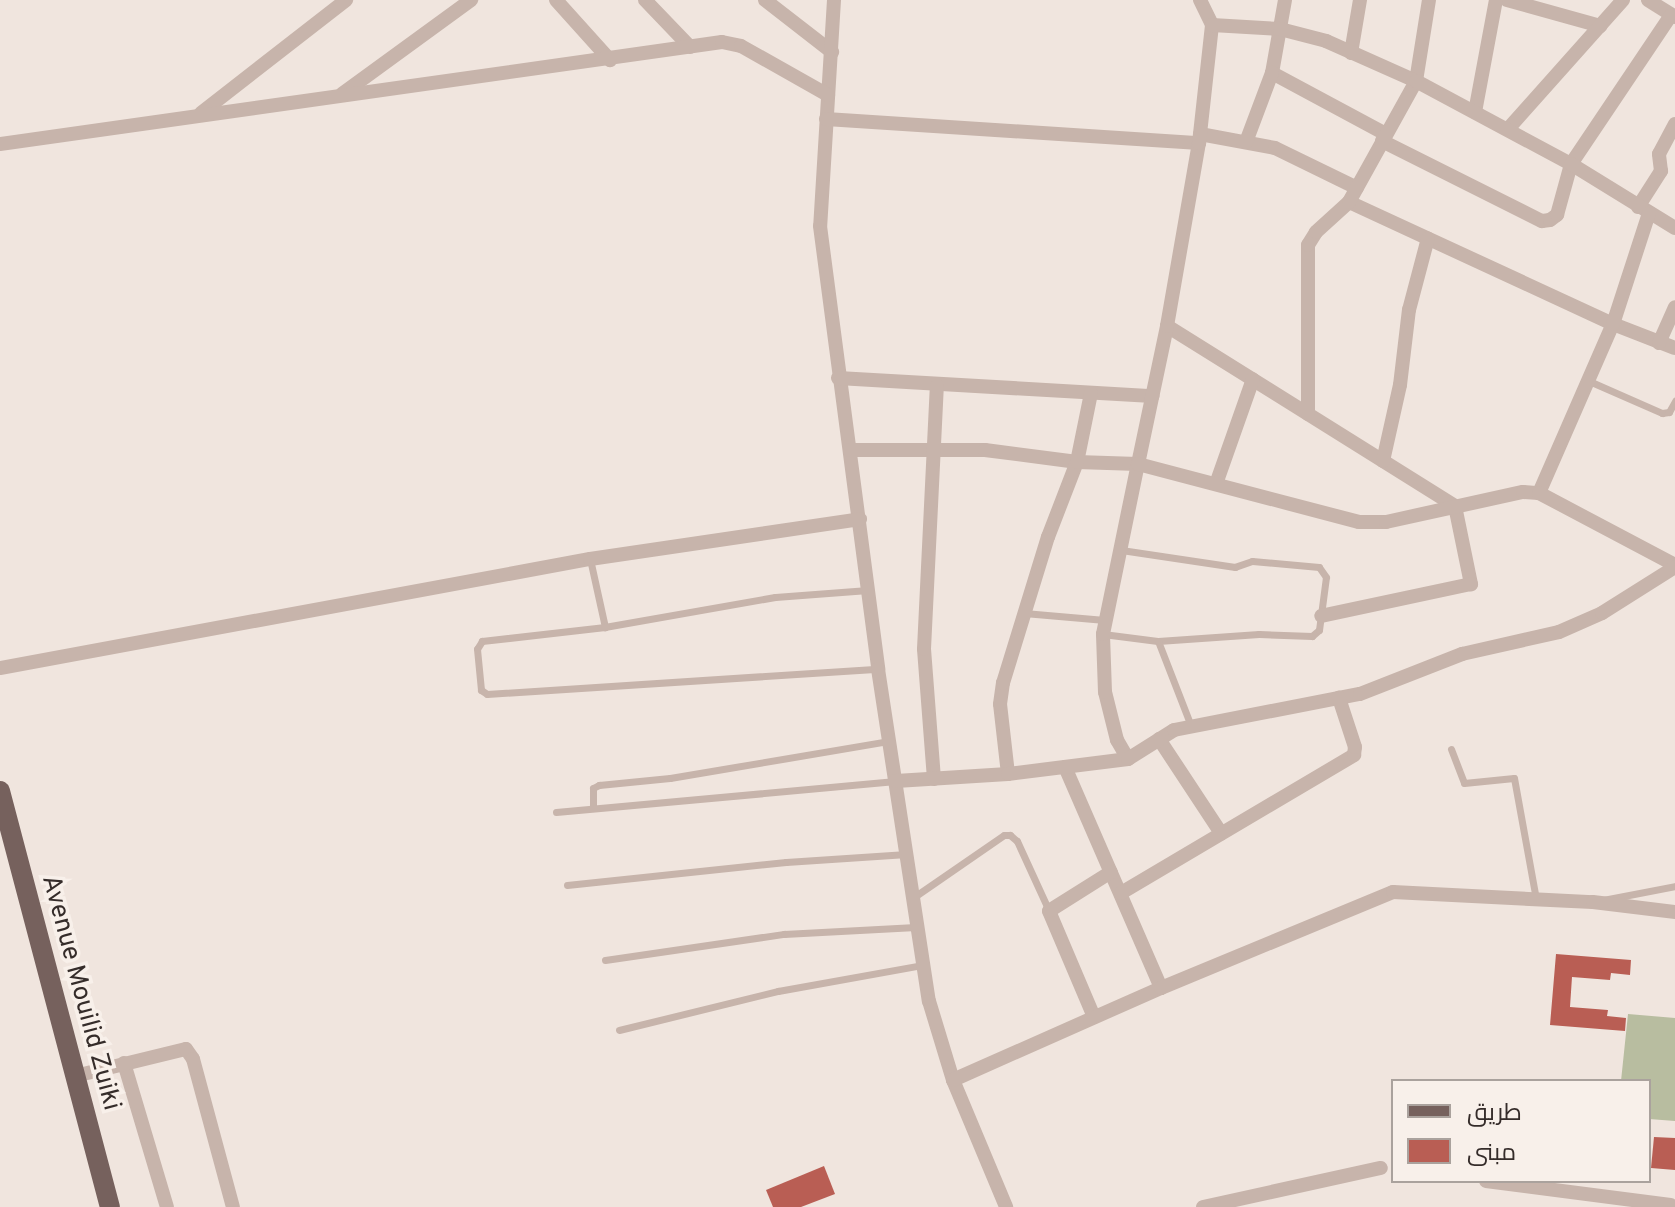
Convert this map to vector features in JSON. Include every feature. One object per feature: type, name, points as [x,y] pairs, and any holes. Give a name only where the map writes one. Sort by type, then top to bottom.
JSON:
[{"type":"main road","name":"Avenue Mouilid Zuiki","points":[[0,791],[110,1207]]},
{"type":"street","points":[[199,115],[346,0]]},
{"type":"street","points":[[340,95],[471,0]]},
{"type":"street","points":[[556,0],[610,60]]},
{"type":"street","points":[[645,0],[690,47]]},
{"type":"street","points":[[765,0],[832,52]]},
{"type":"street","points":[[834,0],[820,226],[878,669],[922,965],[937,1035],[1006,1207]]},
{"type":"street","points":[[1128,759],[1117,740],[1105,692],[1104,627],[1167,326],[1199,139],[1212,25],[1200,0]]},
{"type":"street","points":[[1246,142],[1272,73],[1285,0]]},
{"type":"street","points":[[1351,53],[1360,0]]},
{"type":"street","points":[[1308,414],[1308,245],[1316,232],[1349,202],[1416,81],[1429,0]]},
{"type":"street","points":[[1475,112],[1496,0]]},
{"type":"street","points":[[1507,0],[1600,26]]},
{"type":"street","points":[[1508,129],[1623,0]]},
{"type":"street","points":[[1272,73],[1384,138],[1542,221],[1557,215],[1571,164],[1673,16],[1648,0]]},
{"type":"street","points":[[1212,25],[1280,29],[1351,53],[1416,81],[1571,164],[1675,228]]},
{"type":"street","points":[[0,144],[722,42],[741,46],[828,95]]},
{"type":"street","points":[[826,119],[1246,142],[1275,148],[1357,188]]},
{"type":"street","points":[[1539,493],[1613,324],[1644,210],[1661,171],[1659,154],[1675,124]]},
{"type":"street","points":[[1349,202],[1613,324],[1675,348]]},
{"type":"street","points":[[1383,461],[1400,385],[1409,310],[1428,238]]},
{"type":"street","points":[[1659,343],[1675,307]]},
{"type":"street","points":[[1167,326],[1455,506],[1471,584],[1321,616]]},
{"type":"street","points":[[838,378],[1152,396]]},
{"type":"street","points":[[1216,484],[1253,379]]},
{"type":"street","points":[[934,779],[924,649],[937,386]]},
{"type":"street","points":[[1008,774],[1000,704],[1048,537],[1077,462],[1091,393]]},
{"type":"street","points":[[850,450],[985,450],[1077,462],[1138,464],[1359,522],[1386,522],[1523,492],[1539,493],[1675,566]]},
{"type":"street","points":[[0,668],[590,559],[860,519]]},
{"type":"street","points":[[896,781],[1008,774],[1128,759],[1159,739],[1191,726],[1339,698],[1395,683],[1462,654],[1580,624],[1675,566]]},
{"type":"street","points":[[1121,893],[1354,755],[1355,747],[1339,698]]},
{"type":"street","points":[[1159,739],[1221,833]]},
{"type":"street","points":[[1065,767],[1161,988]]},
{"type":"street","points":[[1094,1017],[1049,911],[1111,872]]},
{"type":"street","points":[[953,1080],[1161,988],[1393,892],[1593,902],[1675,912]]},
{"type":"street","points":[[75,1076],[186,1049],[233,1207]]},
{"type":"street","points":[[124,1063],[167,1207]]},
{"type":"street","points":[[1203,1207],[1387,1168]]},
{"type":"street","points":[[1499,1183],[1627,1203],[1670,1205]]},
{"type":"lane","points":[[1589,381],[1662,413],[1669,412],[1675,401]]},
{"type":"lane","points":[[1024,613],[1104,627],[1158,641],[1259,634],[1312,636],[1319,630],[1326,577],[1319,567],[1252,561],[1235,567],[1120,549]]},
{"type":"lane","points":[[590,559],[605,627]]},
{"type":"lane","points":[[868,590],[775,597],[605,627],[482,641],[477,649],[481,690],[487,694],[878,669]]},
{"type":"lane","points":[[1158,641],[1191,726]]},
{"type":"lane","points":[[593,806],[593,788],[599,785],[670,778],[889,741]]},
{"type":"lane","points":[[1451,749],[1464,783],[1514,778],[1536,899]]},
{"type":"lane","points":[[556,812],[593,806],[896,781]]},
{"type":"lane","points":[[912,898],[1004,835],[1010,835],[1017,841],[1049,911]]},
{"type":"lane","points":[[567,885],[786,862],[907,854]]},
{"type":"lane","points":[[1593,902],[1645,889],[1675,886]]},
{"type":"lane","points":[[605,960],[784,934],[916,927]]},
{"type":"lane","points":[[619,1030],[778,991],[922,965]]},
{"type":"green space","points":[[1628,1014],[1675,1018],[1675,1121],[1651,1119],[1651,1079],[1621,1079]]},
{"type":"building","points":[[1556,954],[1631,960],[1630,975],[1611,973],[1610,980],[1572,977],[1570,1007],[1608,1010],[1607,1016],[1626,1018],[1625,1031],[1550,1025]]},
{"type":"building","points":[[1654,1137],[1675,1138],[1675,1170],[1651,1168]]},
{"type":"building","points":[[824,1166],[835,1194],[801,1207],[773,1207],[766,1190]]}]
